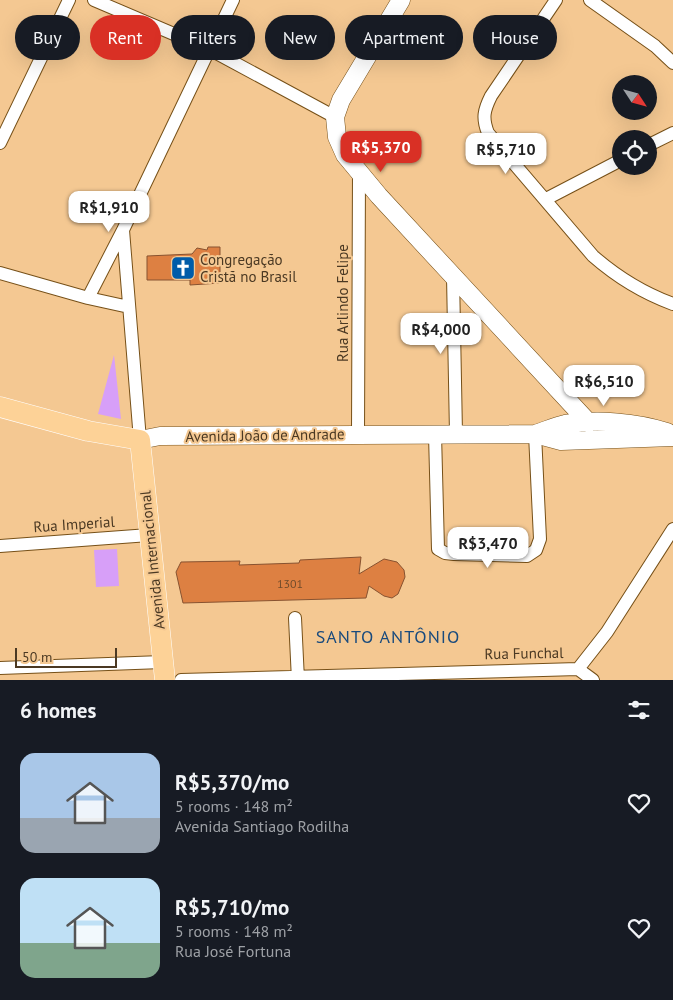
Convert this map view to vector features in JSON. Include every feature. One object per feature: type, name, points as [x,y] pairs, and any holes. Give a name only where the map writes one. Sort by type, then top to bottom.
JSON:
[{"type":"main road","points":[[401,0],[341,100],[335,117],[338,137],[345,155],[589,423]]},
{"type":"main road","points":[[564,424],[568,417],[569,400]]},
{"type":"main road","name":"Avenida João de Andrade","points":[[0,407],[88,431],[140,440],[160,436],[456,434],[541,436],[561,441],[673,435]]},
{"type":"main road","name":"Avenida João de Andrade","points":[[541,436],[564,424],[589,423],[646,426],[673,435]]},
{"type":"main road","name":"Avenida Internacional","points":[[140,440],[164,671]]},
{"type":"street","points":[[0,142],[69,0]]},
{"type":"street","points":[[94,0],[171,33]]},
{"type":"street","points":[[226,15],[233,0]]},
{"type":"street","points":[[556,0],[490,96],[483,116],[488,133],[593,256],[610,272],[673,304]]},
{"type":"street","points":[[590,0],[655,46],[673,62]]},
{"type":"street","points":[[88,298],[123,230],[204,60]]},
{"type":"street","points":[[228,60],[335,117]]},
{"type":"street","points":[[657,141],[673,133]]},
{"type":"street","points":[[546,199],[612,165]]},
{"type":"street","name":"Rua Arlindo Felipe","points":[[358,434],[359,172]]},
{"type":"street","points":[[123,230],[140,440]]},
{"type":"street","points":[[0,273],[88,298],[129,307]]},
{"type":"street","points":[[454,276],[456,434]]},
{"type":"street","points":[[434,434],[438,549],[445,553],[454,554],[527,556],[536,550],[540,539],[541,436]]},
{"type":"street","name":"Rua Funchal","points":[[181,680],[578,669],[607,632],[673,529]]},
{"type":"street","name":"Rua Imperial","points":[[0,546],[149,535]]},
{"type":"street","points":[[295,618],[298,678]]},
{"type":"street","points":[[0,668],[164,671]]},
{"type":"street","points":[[578,669],[593,680]]},
{"type":"shaded area","points":[[114,355],[121,419],[98,414]]},
{"type":"shaded area","points":[[117,549],[119,586],[96,587],[94,550]]},
{"type":"building","name":"Congregação Cristã no Brasil","points":[[208,247],[220,247],[220,283],[190,285],[190,280],[147,280],[147,256],[192,254],[197,248],[207,250]]},
{"type":"building","points":[[361,557],[359,574],[384,559],[397,562],[404,570],[405,577],[398,594],[392,598],[384,596],[369,586],[366,598],[183,603],[176,572],[181,562],[240,561],[239,565],[299,563],[300,560]]},
{"type":"place","name":"Congregação Cristã no Brasil","points":[[183,268]]},
{"type":"district","name":"SANTO ANTÔNIO","points":[[388,636]]}]
